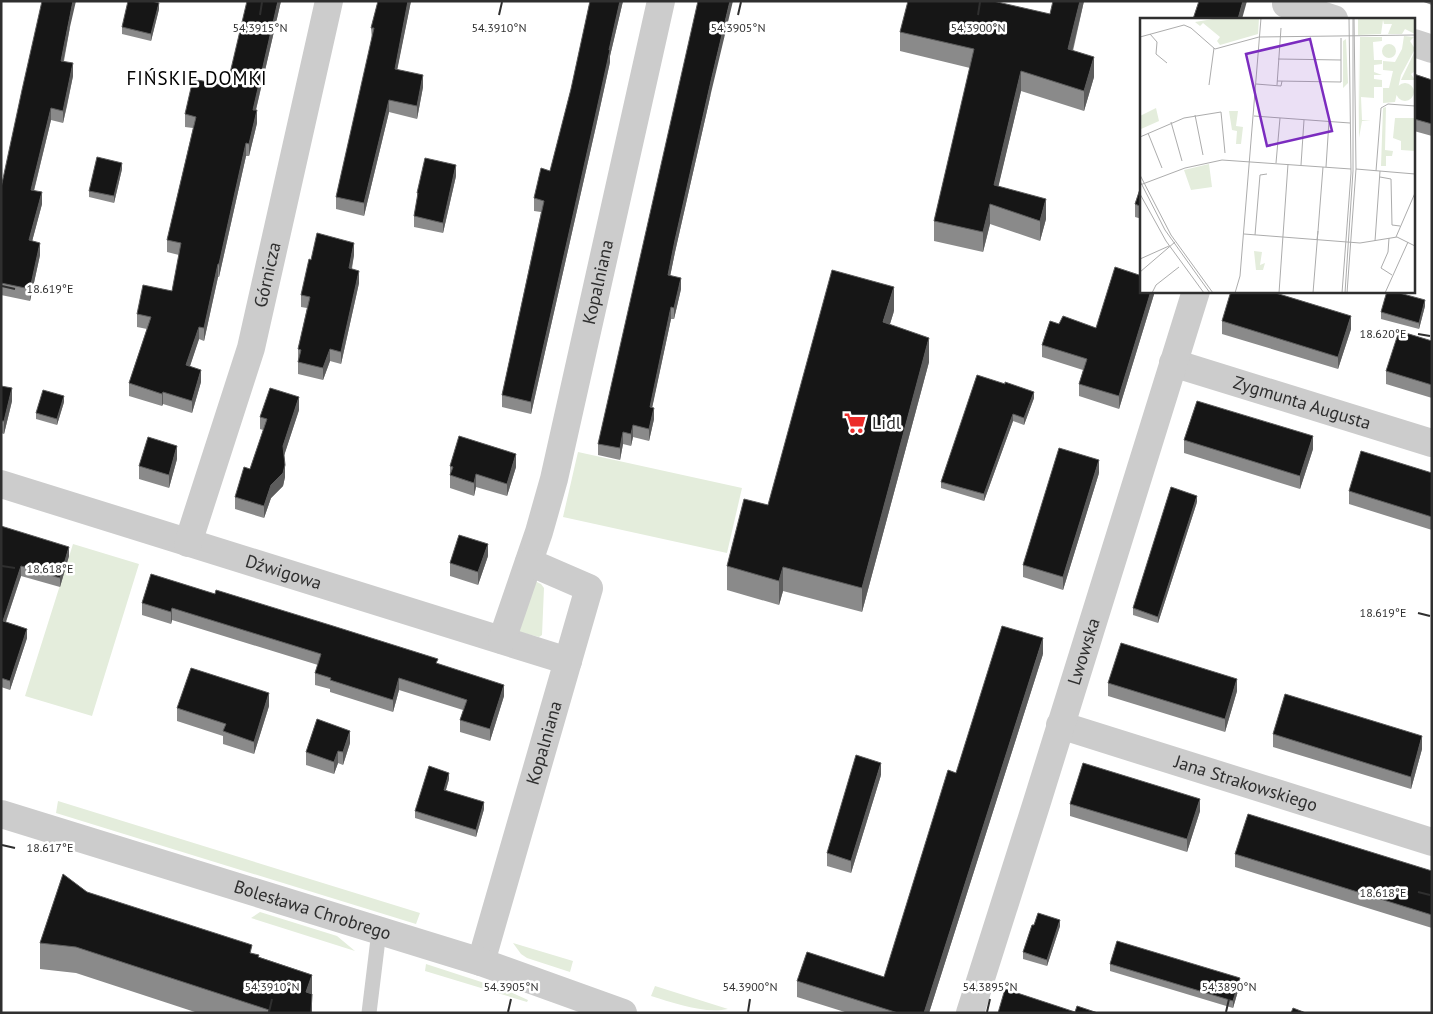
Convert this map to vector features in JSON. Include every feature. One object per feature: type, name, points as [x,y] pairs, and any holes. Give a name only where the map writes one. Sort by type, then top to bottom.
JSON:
[{"type":"street","name":"Górnicza","points":[[188,543],[237,386],[247,361],[329,1]]},
{"type":"street","name":"Kopalniana","points":[[502,640],[529,562],[556,470],[662,1]]},
{"type":"street","points":[[1285,8],[1330,18]]},
{"type":"street","points":[[1416,44],[1432,48]]},
{"type":"street","name":"Lwowska","points":[[970,1013],[1196,292]]},
{"type":"street","name":"Zygmunta Augusta","points":[[1173,363],[1432,443]]},
{"type":"street","name":"Dźwigowa","points":[[1,484],[568,661]]},
{"type":"street","name":"Kopalniana","points":[[481,962],[589,588],[529,562]]},
{"type":"street","name":"Jana Strakowskiego","points":[[1060,725],[1432,842]]},
{"type":"street","name":"Bolesława Chrobrego","points":[[1,814],[481,962],[623,1013]]},
{"type":"lane","points":[[368,1013],[379,931]]},
{"type":"green space","points":[[578,452],[742,488],[727,553],[563,517]]},
{"type":"green space","points":[[73,544],[139,564],[92,716],[25,696]]},
{"type":"green space","points":[[535,581],[544,588],[542,635],[539,637],[519,632]]},
{"type":"green space","points":[[58,801],[420,913],[416,924],[56,813]]},
{"type":"green space","points":[[260,912],[337,936],[355,951],[251,918]]},
{"type":"green space","points":[[513,943],[573,961],[570,972],[527,958],[521,954]]},
{"type":"green space","points":[[426,964],[506,990],[528,1000],[527,1002],[425,971]]},
{"type":"green space","points":[[655,986],[728,1009],[709,1010],[679,1005],[651,996]]},
{"type":"building","points":[[42,1],[73,1],[61,61],[73,63],[63,111],[51,108],[31,190],[42,192],[29,240],[40,243],[30,289],[1,283],[1,188]]},
{"type":"building","points":[[128,1],[152,1],[159,3],[151,34],[122,27]]},
{"type":"building","points":[[247,1],[278,1],[253,110],[257,110],[249,144],[246,143],[204,328],[199,327],[186,365],[201,370],[192,401],[163,392],[162,394],[129,383],[151,317],[137,314],[143,285],[172,291],[181,243],[167,240],[196,117],[185,114],[193,79],[227,86]]},
{"type":"building","points":[[378,1],[408,1],[395,69],[423,75],[417,106],[389,100],[364,203],[336,197],[374,28],[371,28]]},
{"type":"building","points":[[590,1],[620,1],[531,402],[502,395],[544,201],[534,198],[541,168],[550,171],[571,89]]},
{"type":"building","points":[[698,1],[730,1],[668,275],[681,278],[674,308],[671,307],[650,407],[654,408],[649,429],[633,425],[631,434],[623,432],[620,448],[598,444]]},
{"type":"building","points":[[908,1],[993,1],[1050,14],[1053,1],[1080,1],[1068,49],[1094,57],[1084,91],[1021,71],[994,185],[1046,199],[1040,221],[990,204],[983,232],[934,221],[974,49],[900,32]]},
{"type":"building","points":[[1199,1],[1243,1],[1238,18],[1193,18]]},
{"type":"building","points":[[1416,75],[1432,80],[1432,124],[1416,120]]},
{"type":"building","points":[[97,157],[122,163],[114,196],[89,191]]},
{"type":"building","points":[[425,158],[456,165],[443,223],[414,216]]},
{"type":"building","points":[[1140,189],[1140,206],[1135,204]]},
{"type":"building","points":[[317,233],[354,243],[349,268],[359,271],[341,352],[330,349],[323,368],[298,362],[301,350],[298,349],[310,297],[301,295]]},
{"type":"building","points":[[1115,267],[1140,275],[1140,292],[1151,292],[1119,396],[1079,384],[1087,359],[1042,345],[1050,321],[1059,324],[1063,316],[1096,328]]},
{"type":"building","name":"Lidl","points":[[832,270],[894,287],[883,322],[929,338],[862,588],[783,567],[779,581],[727,566],[744,499],[768,505]]},
{"type":"building","points":[[1231,292],[1272,292],[1351,316],[1338,357],[1222,321]]},
{"type":"building","points":[[1387,292],[1396,292],[1425,300],[1419,323],[1381,312]]},
{"type":"building","points":[[1399,331],[1432,341],[1432,385],[1386,371]]},
{"type":"building","points":[[977,375],[1034,392],[1024,418],[1013,414],[984,494],[941,482]]},
{"type":"building","points":[[1,386],[12,388],[4,421],[1,421]]},
{"type":"building","points":[[270,388],[299,397],[283,446],[285,465],[283,473],[271,485],[264,506],[235,497],[244,467],[250,469],[267,419],[260,417]]},
{"type":"building","points":[[43,390],[64,396],[57,419],[36,413]]},
{"type":"building","points":[[1197,401],[1313,436],[1300,476],[1184,440]]},
{"type":"building","points":[[459,436],[516,454],[507,484],[476,474],[474,483],[450,475],[453,467],[450,466]]},
{"type":"building","points":[[148,437],[177,446],[169,475],[139,466]]},
{"type":"building","points":[[1059,448],[1099,460],[1063,577],[1023,565]]},
{"type":"building","points":[[1361,451],[1432,473],[1432,517],[1349,491]]},
{"type":"building","points":[[1171,487],[1197,496],[1158,617],[1133,608]]},
{"type":"building","points":[[1,526],[69,547],[60,578],[21,566],[3,621],[27,629],[10,681],[1,678]]},
{"type":"building","points":[[459,535],[488,544],[478,572],[450,563]]},
{"type":"building","points":[[151,574],[215,594],[216,590],[438,659],[436,663],[504,685],[490,729],[460,720],[467,700],[399,678],[393,700],[330,680],[331,678],[315,673],[321,654],[172,608],[171,612],[142,603]]},
{"type":"building","points":[[1002,626],[1043,638],[924,1013],[898,1013],[797,981],[807,952],[884,977],[948,770],[956,773]]},
{"type":"building","points":[[1121,643],[1237,679],[1225,719],[1108,683]]},
{"type":"building","points":[[191,668],[269,693],[254,742],[223,731],[226,724],[177,708]]},
{"type":"building","points":[[1285,694],[1422,736],[1411,777],[1273,734]]},
{"type":"building","points":[[317,719],[350,731],[343,752],[338,751],[334,762],[306,752]]},
{"type":"building","points":[[856,755],[881,763],[851,861],[827,853]]},
{"type":"building","points":[[1083,763],[1200,799],[1187,839],[1070,804]]},
{"type":"building","points":[[429,766],[449,773],[444,790],[484,802],[476,830],[415,811]]},
{"type":"building","points":[[1248,814],[1432,871],[1432,915],[1235,854]]},
{"type":"building","points":[[63,874],[87,892],[252,945],[250,953],[259,955],[258,957],[312,975],[306,992],[312,994],[311,1013],[269,1013],[269,1010],[76,947],[40,943]]},
{"type":"building","points":[[1038,913],[1060,920],[1047,960],[1023,952]]},
{"type":"building","points":[[1117,941],[1240,978],[1233,1001],[1110,964]]},
{"type":"building","points":[[1005,989],[1075,1012],[1077,1006],[1098,1013],[998,1013]]},
{"type":"building","points":[[1293,1008],[1306,1013],[1291,1013]]},
{"type":"place","name":"Lidl","points":[[855,423]]},
{"type":"district","name":"FIŃSKIE DOMKI","points":[[197,78]]}]
